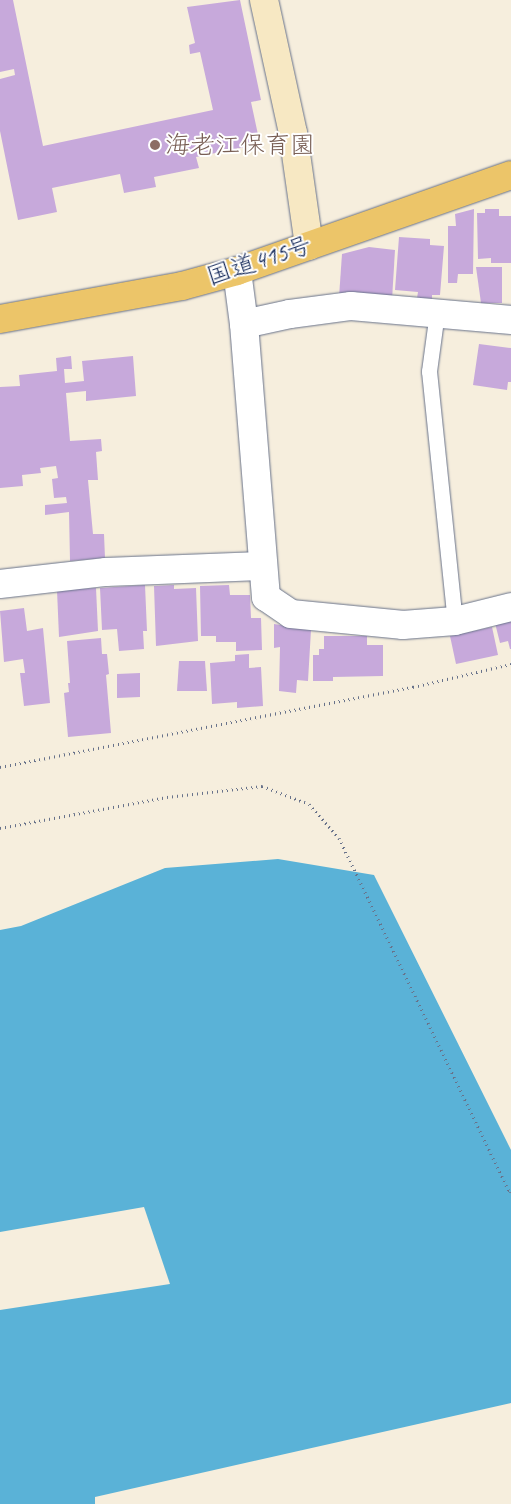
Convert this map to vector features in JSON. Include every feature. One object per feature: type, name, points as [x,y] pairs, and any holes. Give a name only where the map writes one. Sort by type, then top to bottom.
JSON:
[{"type":"highway","name":"国道415号","points":[[0,318],[182,286],[237,271],[511,175]]},
{"type":"street","points":[[264,0],[293,133],[309,246]]},
{"type":"street","points":[[237,271],[244,324],[261,566],[266,597],[291,614],[403,625],[456,621],[511,607]]},
{"type":"street","points":[[244,324],[290,314],[351,306],[437,312],[511,320]]},
{"type":"street","points":[[0,584],[106,572],[261,566]]},
{"type":"lane","points":[[437,312],[429,372],[456,621]]},
{"type":"path","points":[[0,767],[413,687],[511,664]]},
{"type":"path","points":[[0,828],[167,797],[262,786],[309,804],[339,838],[509,1192],[511,1189]]},
{"type":"water","points":[[278,859],[374,875],[511,1150],[511,1504],[0,1504],[0,930],[21,926],[165,868]]},
{"type":"pier","points":[[144,1207],[170,1284],[0,1310],[0,1232]]},
{"type":"pier","points":[[511,1403],[511,1504],[95,1504],[95,1497]]},
{"type":"building","points":[[0,0],[13,0],[43,146],[213,110],[200,52],[190,54],[189,45],[195,43],[187,7],[240,0],[261,100],[251,102],[260,144],[196,157],[199,168],[154,177],[156,187],[124,193],[120,174],[52,188],[57,212],[18,220],[0,131],[0,79],[15,75],[14,69],[0,72]]},
{"type":"building","points":[[474,209],[473,274],[458,274],[457,283],[448,283],[448,226],[456,226],[455,214]]},
{"type":"building","points":[[485,209],[499,209],[499,216],[511,216],[511,263],[491,263],[491,258],[478,259],[477,213],[485,213]]},
{"type":"building","points":[[399,237],[430,239],[430,245],[444,246],[440,295],[432,295],[432,299],[417,298],[418,292],[395,290]]},
{"type":"building","points":[[369,247],[395,250],[392,300],[339,297],[342,254]]},
{"type":"building","points":[[476,267],[502,267],[502,303],[481,303]]},
{"type":"building","points":[[479,344],[511,348],[511,382],[508,382],[507,390],[473,385]]},
{"type":"building","points":[[71,356],[72,369],[64,369],[65,383],[84,381],[82,361],[133,356],[136,396],[86,401],[86,391],[66,393],[70,441],[101,439],[102,451],[96,452],[98,480],[88,480],[93,534],[104,534],[105,558],[70,561],[69,512],[45,515],[45,505],[67,503],[66,497],[54,498],[52,479],[58,478],[56,466],[40,468],[41,473],[22,475],[23,486],[0,488],[0,387],[20,386],[19,375],[57,371],[56,358]]},
{"type":"building","points":[[145,585],[147,631],[143,631],[144,649],[119,651],[117,629],[102,630],[100,588]]},
{"type":"building","points":[[174,585],[174,589],[196,588],[198,641],[156,646],[154,586]]},
{"type":"building","points":[[229,585],[230,595],[250,595],[251,618],[261,618],[262,650],[236,651],[236,642],[216,642],[216,636],[201,636],[200,586]]},
{"type":"building","points":[[96,588],[98,631],[59,637],[57,590]]},
{"type":"building","points":[[24,608],[27,631],[43,628],[50,703],[24,706],[20,673],[25,673],[23,659],[4,662],[0,611]]},
{"type":"building","points":[[511,619],[510,649],[508,641],[500,643],[495,623]]},
{"type":"building","points":[[274,624],[311,630],[308,681],[297,680],[296,693],[279,691],[280,647],[274,648]]},
{"type":"building","points":[[492,627],[498,655],[456,664],[450,636]]},
{"type":"building","points":[[324,636],[367,636],[367,645],[383,645],[383,676],[333,677],[333,681],[313,681],[313,655],[319,655],[319,649],[324,649]]},
{"type":"building","points":[[101,638],[102,654],[107,654],[109,674],[106,675],[111,733],[68,737],[64,693],[69,692],[68,683],[70,683],[67,641]]},
{"type":"building","points":[[249,654],[249,668],[261,667],[263,706],[237,708],[237,702],[212,704],[210,663],[235,661],[235,655]]},
{"type":"building","points":[[179,661],[205,661],[207,691],[177,691]]},
{"type":"building","points":[[140,673],[140,697],[117,698],[117,674]]},
{"type":"place","name":"海老江保育園","points":[[155,145]]}]
